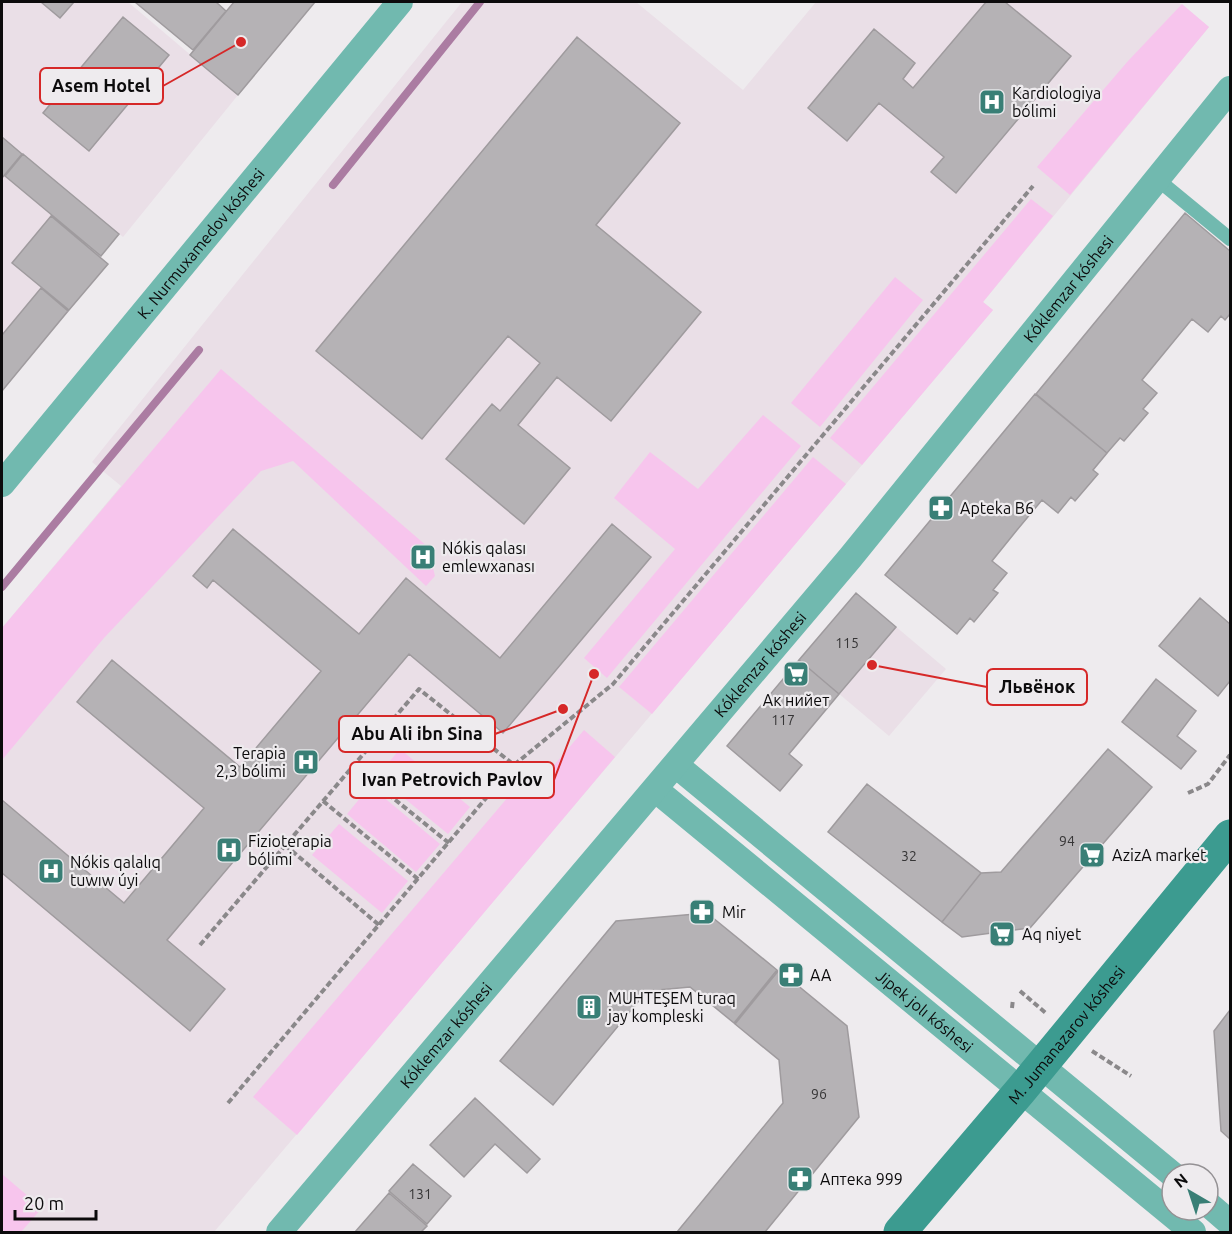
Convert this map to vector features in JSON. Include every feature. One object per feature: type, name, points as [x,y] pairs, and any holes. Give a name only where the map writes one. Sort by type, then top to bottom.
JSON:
[{"type":"main road","name":"M. Jumanazarov kóshesi","points":[[900,1233],[1230,836]]},
{"type":"street","name":"K. Nurmuxamedov kóshesi","points":[[2,484],[400,2]]},
{"type":"street","name":"Kóklemzar kóshesi","points":[[279,1233],[657,790],[850,558],[1230,88]]},
{"type":"street","name":"Jipek jolı kóshesi","points":[[676,766],[1031,1078],[1193,1233]]},
{"type":"street","name":"Jipek jolı kóshesi","points":[[657,790],[1031,1078],[1160,1166]]},
{"type":"lane","points":[[1157,179],[1230,238]]},
{"type":"path","points":[[228,1103],[514,765],[613,684],[1033,186]]},
{"type":"path","points":[[200,945],[419,688],[514,765]]},
{"type":"path","points":[[1188,793],[1208,784],[1230,755]]},
{"type":"path","points":[[353,766],[449,843]]},
{"type":"path","points":[[323,801],[418,879]]},
{"type":"path","points":[[285,845],[379,925]]},
{"type":"path","points":[[1020,991],[1050,1017]]},
{"type":"path","points":[[1083,1046],[1131,1076]]},
{"type":"shaded area","points":[[2,2],[41,2],[60,18],[74,2],[128,2],[238,95],[123,237],[24,154],[5,176],[108,264],[2,391]]},
{"type":"shaded area","name":"Nókis qalası emlewxanası","points":[[462,2],[636,2],[743,90],[816,2],[1178,2],[1209,27],[983,302],[993,310],[214,1232],[2,1232],[2,628],[121,486],[92,462]]},
{"type":"shaded area","points":[[1182,4],[1209,27],[1070,195],[1037,167],[1128,61]]},
{"type":"shaded area","points":[[1031,199],[1053,216],[983,302],[993,310],[862,465],[830,438]]},
{"type":"shaded area","points":[[895,277],[923,300],[820,427],[791,403]]},
{"type":"shaded area","points":[[221,369],[428,547],[435,576],[426,586],[293,461],[261,471],[104,638],[2,760],[2,628]]},
{"type":"shaded area","points":[[763,415],[801,446],[607,678],[584,658],[675,549],[614,498],[650,452],[698,489]]},
{"type":"shaded area","points":[[813,457],[846,484],[652,714],[619,687]]},
{"type":"shaded area","points":[[856,593],[946,669],[889,736],[799,660]]},
{"type":"shaded area","points":[[584,730],[615,757],[297,1135],[253,1097],[537,763],[549,771]]},
{"type":"shaded area","points":[[400,749],[470,807],[448,834],[377,776]]},
{"type":"shaded area","points":[[370,786],[440,844],[416,872],[347,814]]},
{"type":"shaded area","points":[[339,824],[408,881],[382,913],[312,855]]},
{"type":"shaded area","points":[[2,1174],[42,1208],[21,1232],[2,1232]]},
{"type":"building","points":[[41,2],[74,2],[60,18]]},
{"type":"building","points":[[135,2],[216,2],[226,11],[193,50]]},
{"type":"building","points":[[234,2],[315,2],[238,95],[190,55]]},
{"type":"building","points":[[986,2],[1005,2],[1071,56],[956,193],[931,172],[944,157],[879,103],[847,141],[808,108],[874,29],[915,63],[903,79],[913,88]]},
{"type":"building","points":[[123,17],[169,55],[89,151],[43,113]]},
{"type":"building","points":[[577,37],[680,123],[596,225],[701,312],[611,421],[557,377],[518,425],[570,468],[524,524],[446,459],[492,404],[500,411],[540,363],[508,336],[422,439],[316,351]]},
{"type":"building","points":[[2,137],[22,154],[2,178]]},
{"type":"building","points":[[23,154],[119,234],[101,256],[5,176]]},
{"type":"building","points":[[1185,213],[1230,251],[1230,314],[1225,320],[1221,316],[1208,332],[1192,319],[1142,380],[1157,393],[1143,409],[1148,413],[1124,441],[1120,438],[1107,453],[1036,394]]},
{"type":"building","points":[[51,216],[108,264],[69,310],[12,263]]},
{"type":"building","points":[[41,288],[68,311],[2,391],[2,335]]},
{"type":"building","points":[[1035,394],[1107,453],[1093,470],[1098,474],[1075,501],[1071,497],[1058,513],[1042,500],[1017,530],[992,561],[1007,573],[993,590],[998,593],[974,622],[970,618],[957,634],[885,575]]},
{"type":"building","points":[[612,524],[651,557],[503,733],[409,654],[167,940],[225,989],[190,1031],[2,873],[2,800],[124,903],[204,808],[77,702],[112,660],[240,767],[321,671],[213,580],[207,588],[193,576],[233,529],[359,634],[406,578],[500,658]]},
{"type":"building","points":[[856,593],[896,627],[839,694],[799,660]]},
{"type":"building","points":[[1200,598],[1230,624],[1230,681],[1218,696],[1159,646]]},
{"type":"building","points":[[799,660],[839,694],[789,754],[802,765],[780,791],[727,746]]},
{"type":"building","points":[[1156,679],[1196,711],[1177,736],[1196,751],[1181,769],[1122,722]]},
{"type":"building","points":[[1108,749],[1152,787],[1030,928],[962,937],[942,922],[981,873],[1001,872]]},
{"type":"building","points":[[867,784],[981,873],[942,922],[828,832]]},
{"type":"building","name":"MUHTEŞEM turaq jay kompleski","points":[[707,913],[777,970],[734,1023],[690,987],[647,991],[553,1105],[500,1061],[616,921]]},
{"type":"building","name":"MUHTEŞEM turaq jay kompleski","points":[[779,970],[847,1026],[859,1117],[765,1232],[677,1232],[783,1103],[779,1060],[735,1024]]},
{"type":"building","points":[[1230,1010],[1230,1139],[1221,1131],[1214,1031]]},
{"type":"building","points":[[475,1098],[540,1159],[527,1173],[495,1144],[464,1177],[430,1145]]},
{"type":"building","points":[[413,1164],[451,1196],[427,1224],[389,1191]]},
{"type":"building","points":[[389,1193],[427,1226],[421,1232],[355,1232]]},
{"type":"waterway","points":[[333,185],[480,2]]},
{"type":"waterway","points":[[2,587],[199,350]]},
{"type":"place","name":"Asem Hotel","points":[[241,42]]},
{"type":"place","name":"Kardiologiya bólimi","points":[[992,102]]},
{"type":"place","name":"Apteka B6","points":[[941,508]]},
{"type":"place","name":"Nókis qalası emlewxanası","points":[[423,557]]},
{"type":"place","name":"Львёнок","points":[[872,665]]},
{"type":"place","name":"Ivan Petrovich Pavlov","points":[[594,674]]},
{"type":"place","name":"Ак нийет","points":[[796,674]]},
{"type":"place","name":"Abu Ali ibn Sina","points":[[563,709]]},
{"type":"place","name":"Terapia 2,3 bólimi","points":[[306,762]]},
{"type":"place","name":"Fizioterapia bólimi","points":[[229,850]]},
{"type":"place","name":"AzizA market","points":[[1092,855]]},
{"type":"place","name":"Nókis qalalıq tuwıw úyi","points":[[51,871]]},
{"type":"place","name":"Mir","points":[[702,912]]},
{"type":"place","name":"Aq niyet","points":[[1002,934]]},
{"type":"place","name":"AA","points":[[791,975]]},
{"type":"place","name":"MUHTEŞEM turaq jay kompleski","points":[[589,1007]]},
{"type":"place","name":"Аптека 999","points":[[800,1179]]}]
